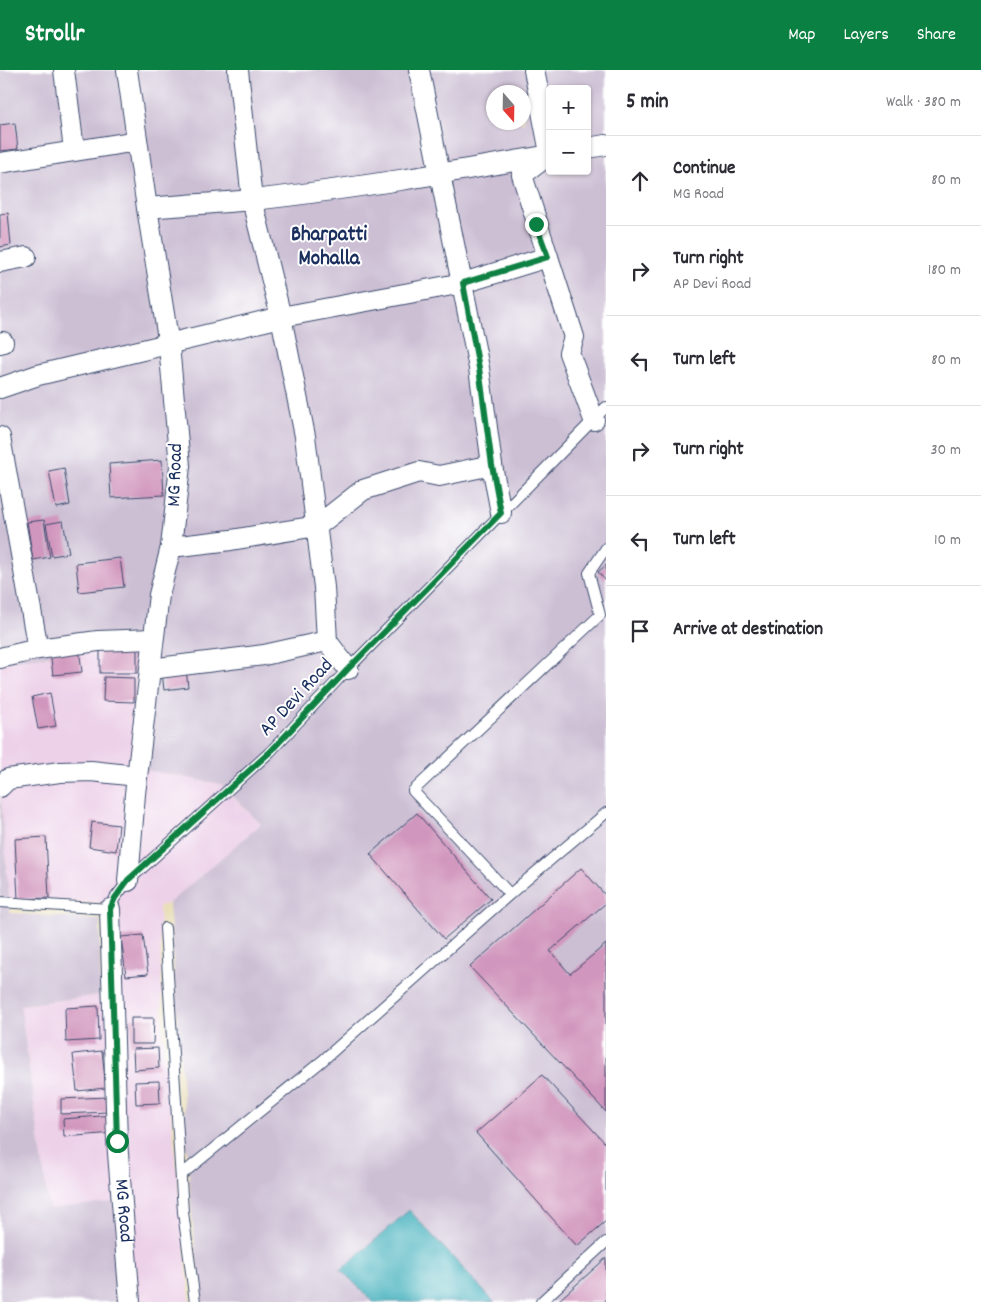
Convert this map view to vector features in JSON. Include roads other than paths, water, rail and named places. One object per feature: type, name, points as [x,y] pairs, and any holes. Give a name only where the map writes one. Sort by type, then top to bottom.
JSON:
[{"type":"street","points":[[64,70],[74,150]]},
{"type":"street","name":"MG Road","points":[[127,70],[169,345],[180,466],[171,547],[159,595],[137,776],[128,880]]},
{"type":"street","points":[[238,70],[252,200],[281,317],[305,436],[324,587],[328,641],[348,669]]},
{"type":"street","points":[[419,70],[479,368],[492,465],[501,513]]},
{"type":"street","points":[[534,70],[546,133]]},
{"type":"street","points":[[0,163],[137,141]]},
{"type":"street","points":[[591,147],[606,145]]},
{"type":"street","points":[[147,208],[252,200],[440,174],[546,155]]},
{"type":"street","points":[[546,157],[522,175],[574,337],[569,353],[600,413]]},
{"type":"street","points":[[0,262],[26,257]]},
{"type":"street","points":[[0,388],[38,375],[281,317],[463,283],[548,257]]},
{"type":"street","points":[[0,437],[6,504],[38,649]]},
{"type":"street","points":[[171,547],[231,540],[316,526],[363,490],[418,472],[439,476],[492,465]]},
{"type":"street","points":[[0,658],[38,649],[98,641],[154,640]]},
{"type":"street","points":[[150,669],[264,655],[328,641]]},
{"type":"street","points":[[0,787],[8,779],[60,772],[91,772],[137,776]]},
{"type":"street","name":"MG Road","points":[[110,909],[117,1141],[130,1302]]},
{"type":"lane","name":"AP Devi Road","points":[[110,909],[115,898],[128,880],[270,752],[348,669],[600,413]]},
{"type":"lane","points":[[510,894],[413,791],[600,615],[589,573],[606,548]]},
{"type":"lane","points":[[182,1175],[322,1061],[510,894],[606,813]]},
{"type":"lane","points":[[0,902],[110,909]]},
{"type":"lane","points":[[165,928],[183,1212],[195,1302]]},
{"type":"lane","points":[[541,1302],[606,1242]]},
{"type":"water","points":[[409,1210],[494,1302],[373,1302],[341,1270]]},
{"type":"district","name":"Bharpatti Mohalla","points":[[329,248]]}]
